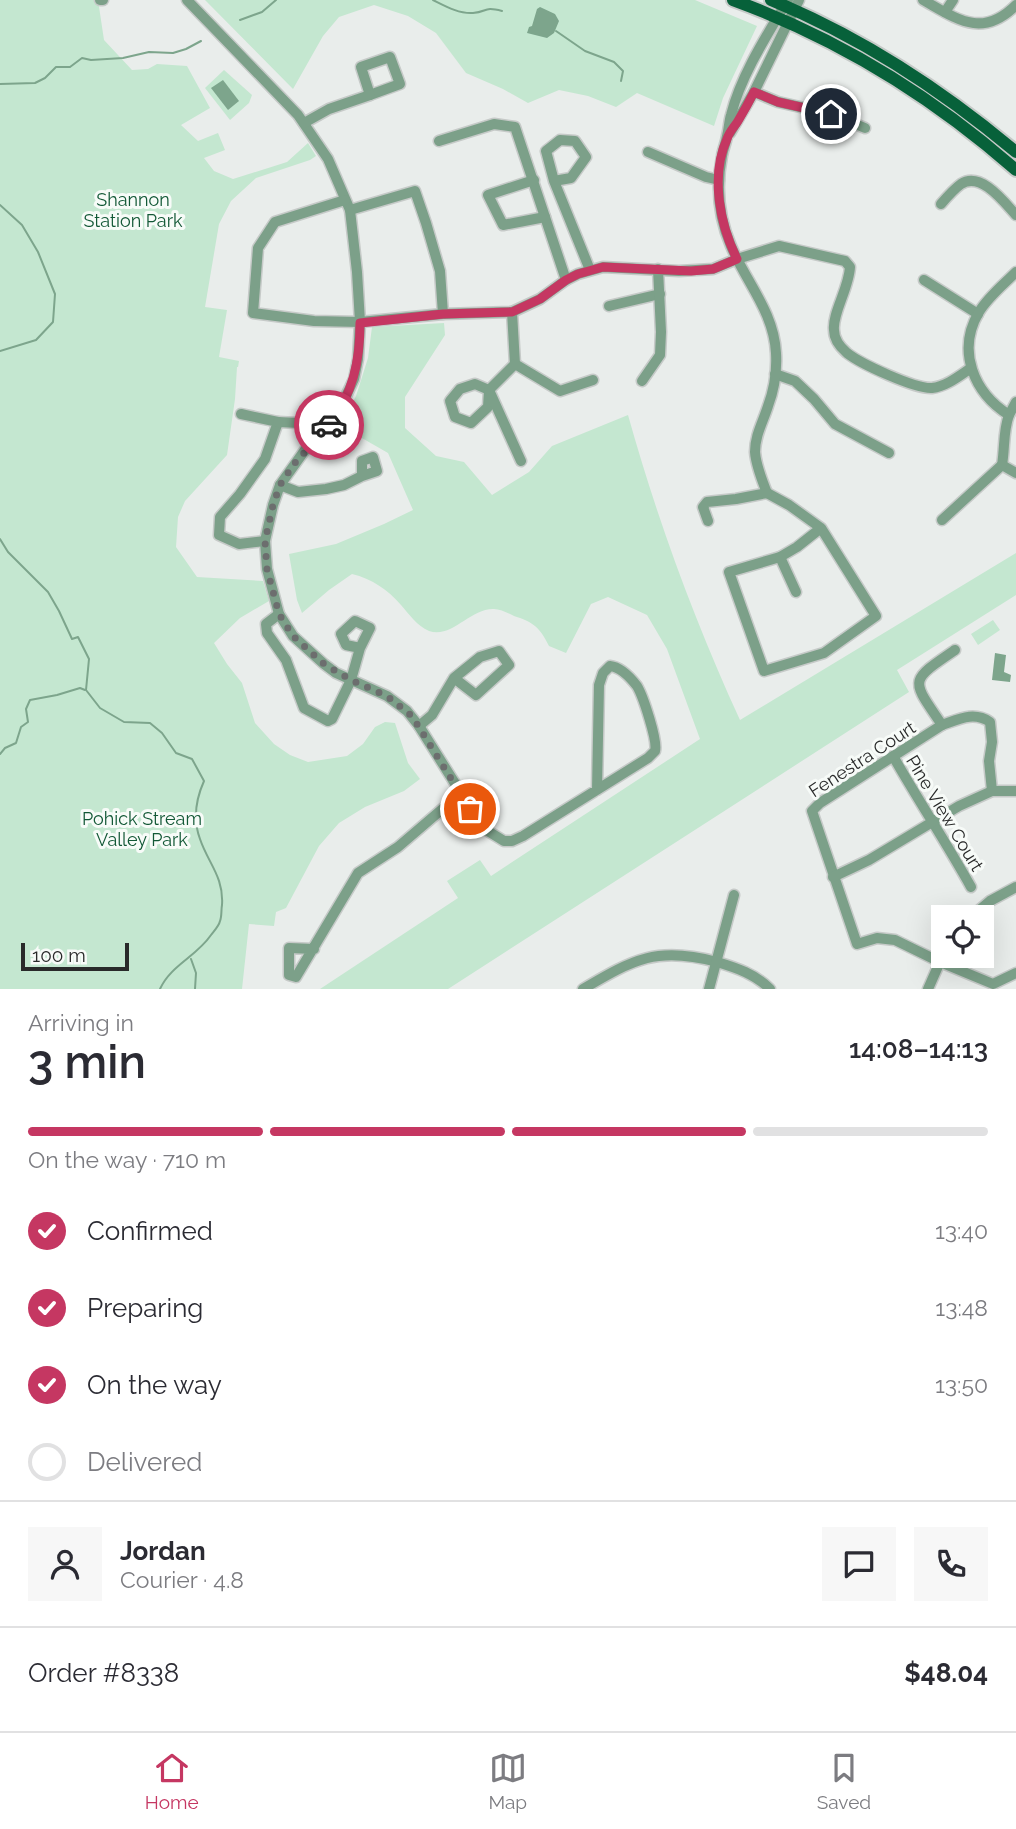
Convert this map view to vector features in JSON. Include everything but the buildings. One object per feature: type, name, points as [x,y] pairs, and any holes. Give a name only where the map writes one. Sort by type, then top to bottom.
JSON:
[{"type":"main road","points":[[733,0],[783,20],[847,52],[902,84],[976,136],[1016,170]]},
{"type":"main road","points":[[771,0],[792,4],[871,48],[976,119],[1016,152]]},
{"type":"street","points":[[187,0],[304,123],[328,159],[348,205],[357,272],[360,323],[358,359],[354,379],[340,409],[280,485],[265,541],[267,569],[279,614],[293,636],[330,668],[387,696],[407,711],[461,793],[478,825],[505,841],[523,836],[597,790],[653,754],[656,744],[636,685],[619,669],[610,666],[606,668],[600,679],[597,790]]},
{"type":"street","points":[[923,0],[967,23],[980,24],[994,22],[1016,5]]},
{"type":"street","points":[[945,12],[953,0]]},
{"type":"street","points":[[767,493],[755,448],[758,430],[770,402],[775,374],[775,344],[763,304],[737,259],[724,227],[719,180],[730,116],[739,91],[792,4]]},
{"type":"street","points":[[727,137],[754,92],[783,20]]},
{"type":"street","points":[[754,92],[778,102],[831,114],[865,128]]},
{"type":"street","points":[[304,123],[329,109],[370,95]]},
{"type":"street","points":[[439,141],[494,124],[515,127],[566,280]]},
{"type":"street","points":[[554,180],[570,178],[586,157],[575,141],[559,140],[546,152],[554,180],[590,270]]},
{"type":"street","points":[[648,152],[719,180]]},
{"type":"street","points":[[534,180],[488,195],[503,225],[545,217]]},
{"type":"street","points":[[941,204],[960,184],[978,181],[988,187],[1016,215]]},
{"type":"street","points":[[443,314],[440,271],[415,191],[275,222],[258,248],[253,313],[314,321],[360,323],[443,314],[512,312],[540,299],[566,280],[590,270],[603,267],[679,271],[713,269],[779,246],[845,261],[850,267],[850,276],[833,329],[838,343],[849,354],[918,387],[944,385],[971,368]]},
{"type":"street","points":[[642,381],[660,355],[662,332],[658,269]]},
{"type":"street","points":[[1009,415],[992,403],[971,368],[968,347],[978,314],[1016,272]]},
{"type":"street","points":[[924,280],[978,314]]},
{"type":"street","points":[[609,306],[660,294]]},
{"type":"street","points":[[512,312],[515,364],[489,390],[488,407],[471,423],[455,417],[450,401],[460,389],[475,384],[489,390],[521,461]]},
{"type":"street","points":[[515,364],[560,391],[593,380]]},
{"type":"street","points":[[775,374],[795,382],[814,399],[835,425],[889,453]]},
{"type":"street","points":[[942,520],[1002,464],[1004,429],[1016,402]]},
{"type":"street","points":[[241,414],[278,422],[299,423],[318,438]]},
{"type":"street","points":[[265,541],[239,544],[219,535],[220,517],[265,459],[278,422]]},
{"type":"street","points":[[1002,464],[1016,473]]},
{"type":"street","points":[[280,485],[298,492],[326,489],[344,485],[362,476]]},
{"type":"street","points":[[708,521],[703,507],[707,502],[767,493],[789,505],[821,528],[876,616],[824,653],[764,671],[729,572],[780,557],[821,528]]},
{"type":"street","points":[[780,557],[796,592]]},
{"type":"street","points":[[279,614],[267,622],[265,627],[286,660],[304,708],[310,712],[330,720],[351,680],[360,648]]},
{"type":"street","name":"Fenestra Court","points":[[942,725],[919,690],[920,677],[925,670],[956,650]]},
{"type":"street","points":[[419,726],[432,715],[454,678],[480,657],[499,651],[509,664],[476,695],[454,678]]},
{"type":"street","name":"Fenestra Court","points":[[931,954],[895,940],[877,937],[858,944],[812,811],[820,803],[942,725],[964,717],[975,716],[990,722],[992,742],[989,761],[992,791]]},
{"type":"street","name":"Pine View Court","points":[[893,756],[971,887]]},
{"type":"street","points":[[833,877],[869,860],[959,806],[992,791],[1016,791]]},
{"type":"street","points":[[314,949],[358,873],[398,847],[461,793]]},
{"type":"street","points":[[985,905],[1016,887]]},
{"type":"street","points":[[709,989],[734,895]]},
{"type":"street","points":[[583,989],[622,966],[654,956],[679,955],[716,962],[750,973],[770,989]]},
{"type":"street","points":[[928,989],[937,968]]},
{"type":"street","points":[[961,968],[993,984],[1016,973]]},
{"type":"green space","name":"Pohick Stream Valley Park","points":[[0,0],[98,0],[104,40],[132,70],[148,69],[157,64],[187,66],[210,108],[181,125],[198,141],[218,133],[225,150],[204,158],[214,171],[233,179],[287,162],[308,143],[316,156],[256,178],[231,201],[219,224],[205,307],[227,310],[219,357],[239,361],[235,399],[227,455],[185,501],[178,517],[176,547],[197,577],[263,581],[269,601],[240,618],[214,643],[242,683],[255,723],[274,744],[290,755],[308,762],[347,756],[363,744],[375,727],[385,722],[395,723],[408,763],[420,779],[404,791],[365,807],[339,823],[319,846],[286,908],[276,912],[274,926],[249,924],[242,989],[0,989]]},
{"type":"green space","points":[[205,0],[695,0],[757,26],[723,98],[714,126],[637,93],[616,107],[588,96],[559,90],[528,103],[466,73],[436,33],[408,16],[374,5],[339,17],[323,36],[293,89]]},
{"type":"green space","points":[[224,70],[252,95],[249,103],[230,120],[205,88]]},
{"type":"green space","points":[[444,323],[445,335],[405,397],[405,428],[436,456],[464,462],[492,495],[529,472],[552,446],[628,415],[678,570],[740,720],[1016,553],[1016,595],[897,670],[909,692],[448,989],[320,989],[458,898],[447,881],[480,860],[491,876],[700,739],[667,649],[647,615],[608,597],[591,604],[566,653],[549,646],[531,623],[496,609],[477,613],[445,631],[429,631],[417,623],[385,589],[352,574],[302,613],[289,554],[336,544],[413,510],[388,453],[341,426],[356,396],[368,358],[372,327]]},
{"type":"green space","points":[[993,620],[1000,630],[978,645],[971,634]]},
{"type":"shaded area","points":[[540,7],[555,14],[559,21],[554,33],[547,38],[527,33]]},
{"type":"shaded area","points":[[223,80],[239,101],[228,110],[211,88]]},
{"type":"shaded area","points":[[995,653],[1006,655],[1004,672],[1011,675],[1010,682],[992,680]]},
{"type":"waterway","points":[[240,20],[262,12],[276,0]]},
{"type":"waterway","points":[[433,0],[463,12],[473,13],[488,9],[502,11]]},
{"type":"waterway","points":[[556,31],[585,51],[614,62],[623,71],[621,81]]},
{"type":"waterway","points":[[0,84],[35,83],[56,67],[70,67],[82,58],[91,60],[123,58],[149,52],[173,53],[201,41]]},
{"type":"waterway","points":[[0,205],[22,225],[38,252],[55,294],[53,322],[36,340],[0,351]]},
{"type":"waterway","points":[[0,539],[8,552],[48,592],[72,639],[78,637],[89,659],[86,690],[100,708],[124,722],[150,723],[162,733],[176,753],[192,759],[204,781],[197,802],[196,817],[203,848],[221,886],[221,919],[205,943],[170,974],[160,989]]},
{"type":"waterway","points":[[0,754],[5,748],[16,743],[21,727],[28,722],[26,709],[30,700],[80,688],[85,690]]},
{"type":"waterway","points":[[191,959],[196,973],[195,989]]},
{"type":"way so far","points":[[329,425],[294,464],[280,485],[273,505],[265,541],[267,569],[279,614],[293,636],[324,664],[337,673],[387,696],[412,716],[470,809]]},
{"type":"route","points":[[329,425],[354,379],[360,345],[360,323],[443,314],[512,312],[540,299],[566,280],[590,270],[603,267],[691,271],[713,269],[737,259],[724,227],[719,195],[719,171],[727,137],[754,92],[778,102],[831,114]]},
{"type":"park label","name":"Shannon Station Park","points":[[133,209]]}]
